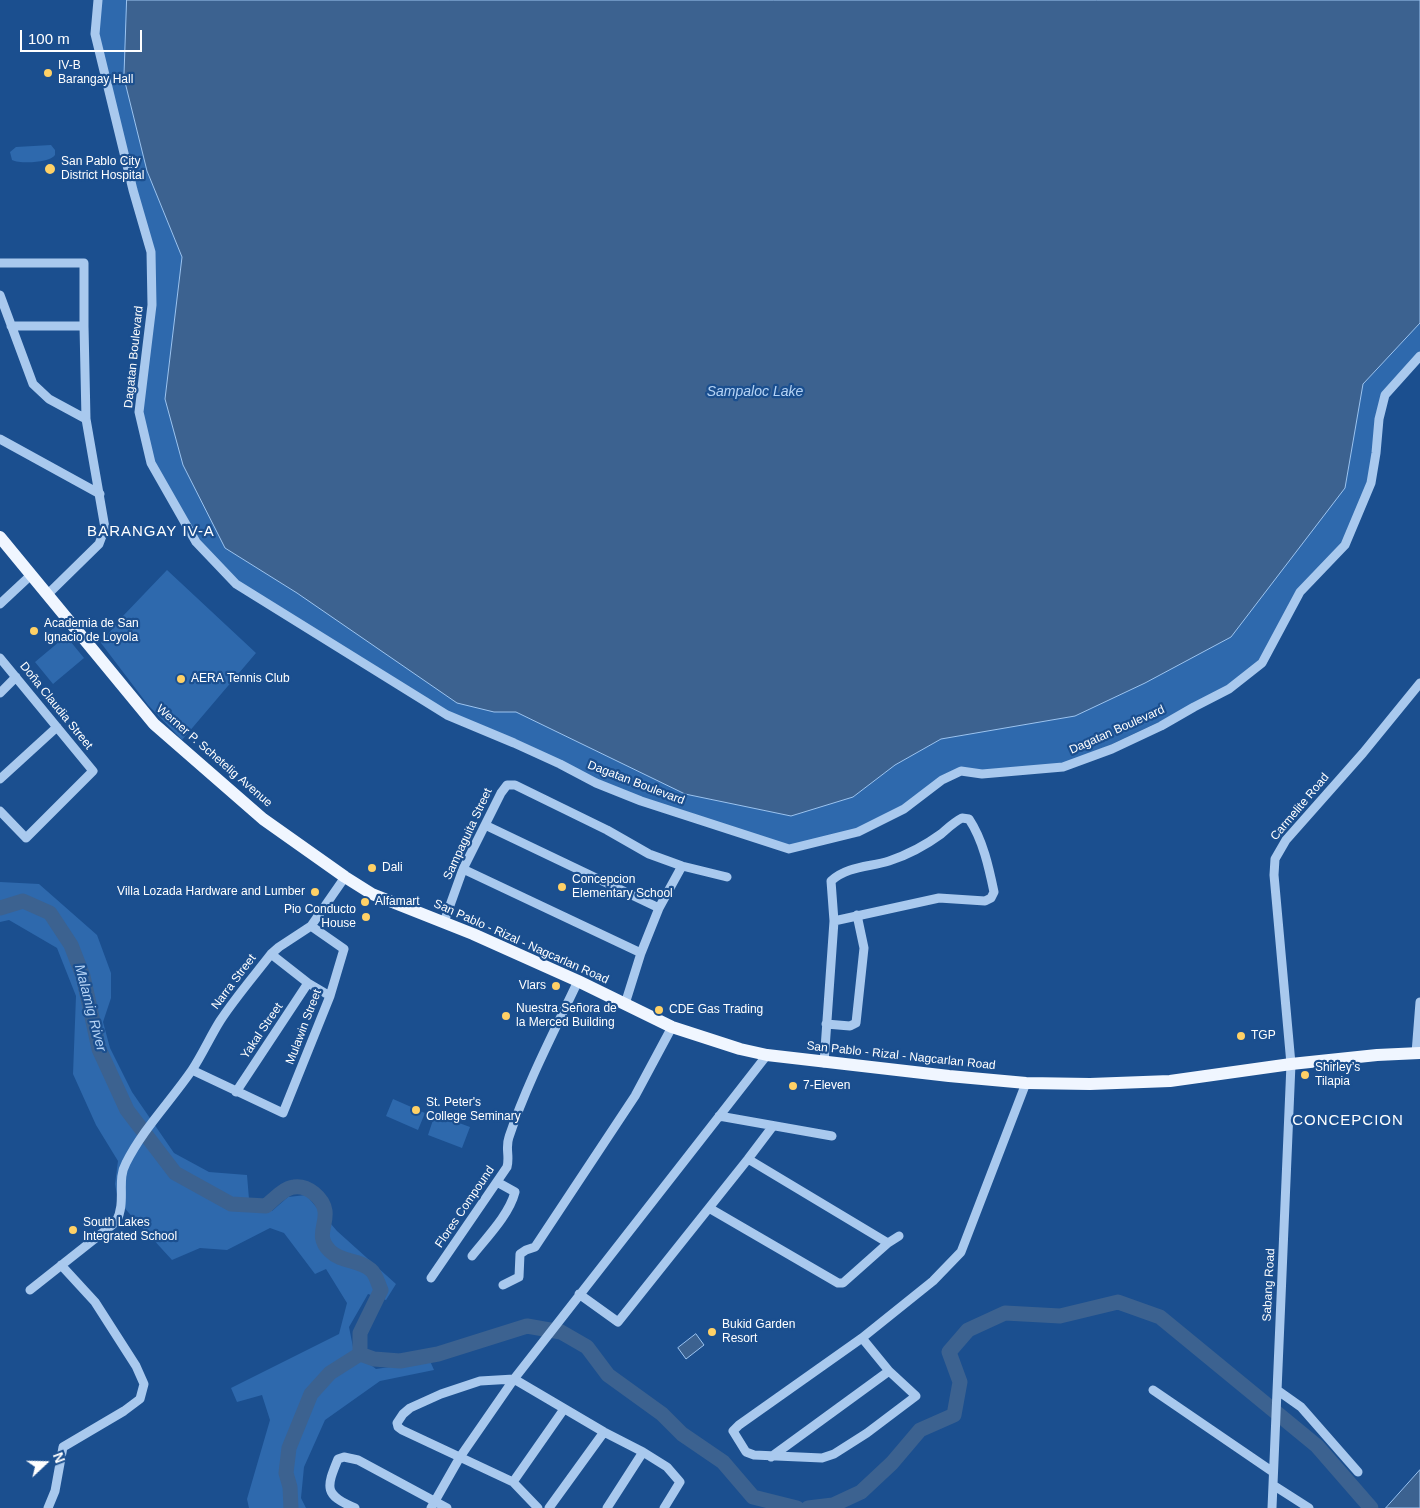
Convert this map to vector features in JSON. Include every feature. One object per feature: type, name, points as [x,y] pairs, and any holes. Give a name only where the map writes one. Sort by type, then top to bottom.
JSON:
[{"type":"main road","name":"Werner P. Schetelig Avenue","points":[[0,537],[154,724],[263,819],[372,894],[407,908]]},
{"type":"main road","name":"San Pablo - Rizal - Nagcarlan Road","points":[[407,908],[444,922],[578,981],[672,1028],[740,1049],[767,1055],[824,1063],[1026,1083],[1090,1084],[1170,1081],[1377,1054],[1418,1053]]},
{"type":"street","name":"Dagatan Boulevard","points":[[98,0],[95,34],[133,190],[151,252],[152,306],[139,412],[152,463],[196,542],[236,584],[446,716],[514,743],[596,783],[632,798],[789,849],[858,832],[904,808],[942,780],[961,771],[982,774],[1063,768],[1112,749],[1161,726],[1230,689],[1262,663],[1300,592],[1345,545],[1371,483],[1379,419],[1385,394],[1420,356]]},
{"type":"street","points":[[0,263],[84,263],[86,419],[106,528],[99,544],[47,595]]},
{"type":"street","points":[[0,295],[33,384],[49,399],[86,419]]},
{"type":"street","points":[[11,326],[84,326]]},
{"type":"street","points":[[0,439],[53,470],[100,494]]},
{"type":"street","points":[[0,604],[31,575]]},
{"type":"street","name":"Doña Claudia Street","points":[[0,658],[93,771],[26,838],[0,811]]},
{"type":"street","points":[[0,693],[16,677]]},
{"type":"street","name":"Carmelite Road","points":[[1291,1064],[1274,875],[1275,859],[1295,828],[1363,753],[1420,683]]},
{"type":"street","points":[[0,779],[57,727]]},
{"type":"street","name":"Sampaguita Street","points":[[444,922],[463,869],[501,793],[507,785],[515,785],[607,830],[649,854],[682,866]]},
{"type":"street","points":[[824,1063],[834,921],[831,881],[838,874],[890,861],[940,835],[962,818],[969,819],[977,835],[991,878],[994,892],[991,898],[984,901],[939,898],[834,921]]},
{"type":"street","points":[[485,825],[659,908]]},
{"type":"street","points":[[625,1004],[641,953],[659,908],[682,866],[727,876]]},
{"type":"street","points":[[463,869],[641,953]]},
{"type":"street","name":"Narra Street","points":[[30,1290],[116,1222],[123,1200],[122,1179],[124,1166],[141,1135],[192,1070],[220,1020],[271,954],[311,926],[345,877]]},
{"type":"street","points":[[826,1024],[850,1026],[856,1023],[864,948],[857,915]]},
{"type":"street","name":"Mulawin Street","points":[[236,1092],[283,1114],[330,996],[344,949],[311,926]]},
{"type":"street","points":[[271,954],[308,983],[330,996]]},
{"type":"street","name":"Flores Compound","points":[[431,1278],[507,1167],[509,1159],[506,1148],[519,1108],[578,981]]},
{"type":"street","name":"Yakal Street","points":[[236,1092],[308,983]]},
{"type":"street","points":[[1418,1053],[1420,1002]]},
{"type":"street","points":[[503,1285],[519,1277],[520,1254],[535,1247],[577,1185],[635,1096],[672,1028]]},
{"type":"street","points":[[432,1504],[460,1457],[514,1379],[767,1055]]},
{"type":"street","name":"Sabang Road","points":[[1272,1508],[1291,1064]]},
{"type":"street","points":[[192,1070],[236,1092]]},
{"type":"street","points":[[862,1338],[889,1371],[916,1396],[867,1433],[834,1454],[822,1458],[771,1457],[746,1452],[733,1431],[739,1424],[862,1338],[933,1281],[961,1252],[1026,1083]]},
{"type":"street","points":[[719,1116],[832,1136]]},
{"type":"street","points":[[579,1294],[618,1322],[773,1126]]},
{"type":"street","points":[[748,1159],[888,1243]]},
{"type":"street","points":[[472,1256],[513,1199],[515,1192],[497,1182]]},
{"type":"street","points":[[709,1208],[838,1283],[843,1283],[888,1243],[899,1236]]},
{"type":"street","points":[[48,1508],[55,1490],[63,1447],[124,1411],[140,1399],[144,1384],[136,1366],[95,1302],[61,1265]]},
{"type":"street","points":[[771,1457],[889,1371]]},
{"type":"street","points":[[538,1508],[513,1482],[402,1430],[398,1427],[397,1423],[410,1408],[441,1394],[480,1381],[514,1379],[667,1467],[680,1482],[664,1508]]},
{"type":"street","points":[[1153,1390],[1273,1472]]},
{"type":"street","points":[[1277,1390],[1301,1407],[1358,1472]]},
{"type":"street","points":[[513,1482],[564,1409]]},
{"type":"street","points":[[549,1508],[604,1432]]},
{"type":"street","points":[[607,1508],[643,1452]]},
{"type":"street","points":[[355,1508],[342,1502],[331,1492],[329,1486],[338,1460],[344,1457],[358,1460],[432,1504],[447,1508]]},
{"type":"street","points":[[1273,1485],[1308,1508]]},
{"type":"shaded area","points":[[99,0],[127,0],[124,78],[147,171],[182,257],[165,399],[225,548],[494,712],[516,712],[685,794],[791,816],[853,797],[895,765],[941,739],[1075,716],[1345,488],[1363,384],[1420,323],[1420,356],[1385,395],[1371,483],[1345,545],[1300,592],[1262,663],[1229,689],[1063,767],[961,771],[904,809],[858,832],[789,849],[641,801],[447,715],[236,584],[196,542],[151,463],[139,412],[152,305],[151,252],[95,34]]},
{"type":"shaded area","points":[[51,145],[55,150],[55,155],[47,160],[28,162],[12,160],[10,152],[16,147]]},
{"type":"shaded area","name":"AERA Tennis Club","points":[[167,570],[256,653],[182,740],[148,705],[101,643],[122,617]]},
{"type":"shaded area","points":[[66,636],[84,658],[53,684],[35,662]]},
{"type":"shaded area","points":[[0,882],[39,884],[97,935],[111,973],[111,998],[103,1022],[110,1048],[132,1092],[174,1153],[209,1172],[247,1175],[250,1211],[272,1211],[288,1197],[306,1195],[337,1231],[396,1284],[386,1300],[368,1294],[349,1327],[354,1352],[376,1369],[430,1361],[434,1370],[380,1381],[325,1420],[304,1467],[301,1498],[306,1508],[249,1508],[247,1499],[270,1420],[262,1395],[237,1402],[231,1388],[339,1334],[347,1303],[326,1269],[315,1274],[284,1233],[270,1228],[227,1250],[200,1248],[172,1260],[118,1201],[115,1184],[118,1161],[96,1125],[73,1074],[76,996],[57,948],[9,920],[0,922]]},
{"type":"shaded area","points":[[393,1099],[425,1113],[418,1130],[386,1116]]},
{"type":"shaded area","points":[[435,1114],[470,1127],[462,1148],[428,1135]]},
{"type":"water","name":"Sampaloc Lake","points":[[127,0],[1420,0],[1420,323],[1363,384],[1345,488],[1231,637],[1145,683],[1075,716],[941,739],[895,765],[853,797],[791,816],[685,794],[516,712],[494,712],[457,703],[297,593],[225,548],[183,465],[165,399],[182,257],[147,171],[124,78]]},
{"type":"water","points":[[696,1334],[704,1345],[686,1359],[678,1348]]},
{"type":"water","points":[[1420,1470],[1420,1508],[1386,1508]]},
{"type":"waterway","name":"Malamig River","points":[[0,908],[23,901],[50,913],[71,945],[83,976],[99,1049],[127,1110],[175,1173],[231,1204],[266,1206],[283,1192],[294,1187],[309,1190],[318,1197],[325,1211],[322,1236],[326,1246],[335,1255],[361,1264],[371,1270],[381,1290],[360,1333],[360,1354]]},
{"type":"waterway","points":[[808,1508],[833,1505],[861,1492],[892,1463],[920,1430],[954,1415],[960,1382],[949,1352],[968,1330],[1005,1313],[1060,1316],[1118,1302],[1160,1317],[1317,1446],[1371,1508]]},
{"type":"waterway","points":[[360,1354],[374,1359],[400,1361],[438,1354],[527,1326],[561,1332],[587,1347],[608,1375],[662,1414],[682,1434],[723,1462],[753,1497],[797,1508]]},
{"type":"waterway","name":"Malamig River","points":[[291,1508],[290,1487],[286,1473],[289,1448],[311,1394],[330,1373],[360,1354]]},
{"type":"place","name":"IV-B Barangay Hall","points":[[48,73]]},
{"type":"place","name":"San Pablo City District Hospital","points":[[50,169]]},
{"type":"place","name":"Academia de San Ignacio de Loyola","points":[[34,631]]},
{"type":"place","name":"AERA Tennis Club","points":[[181,679]]},
{"type":"place","name":"Dali","points":[[372,868]]},
{"type":"place","name":"Concepcion Elementary School","points":[[562,887]]},
{"type":"place","name":"Villa Lozada Hardware and Lumber","points":[[315,892]]},
{"type":"place","name":"Alfamart","points":[[365,902]]},
{"type":"place","name":"Pio Conducto House","points":[[366,917]]},
{"type":"place","name":"Vlars","points":[[556,986]]},
{"type":"place","name":"CDE Gas Trading","points":[[659,1010]]},
{"type":"place","name":"Nuestra Señora de la Merced Building","points":[[506,1016]]},
{"type":"place","name":"TGP","points":[[1241,1036]]},
{"type":"place","name":"Shirley’s Tilapia","points":[[1305,1075]]},
{"type":"place","name":"7-Eleven","points":[[793,1086]]},
{"type":"place","name":"St. Peter's College Seminary","points":[[416,1110]]},
{"type":"place","name":"South Lakes Integrated School","points":[[73,1230]]},
{"type":"place","name":"Bukid Garden Resort","points":[[712,1332]]},
{"type":"district","name":"BARANGAY IV-A","points":[[151,532]]},
{"type":"district","name":"CONCEPCION","points":[[1348,1121]]}]
